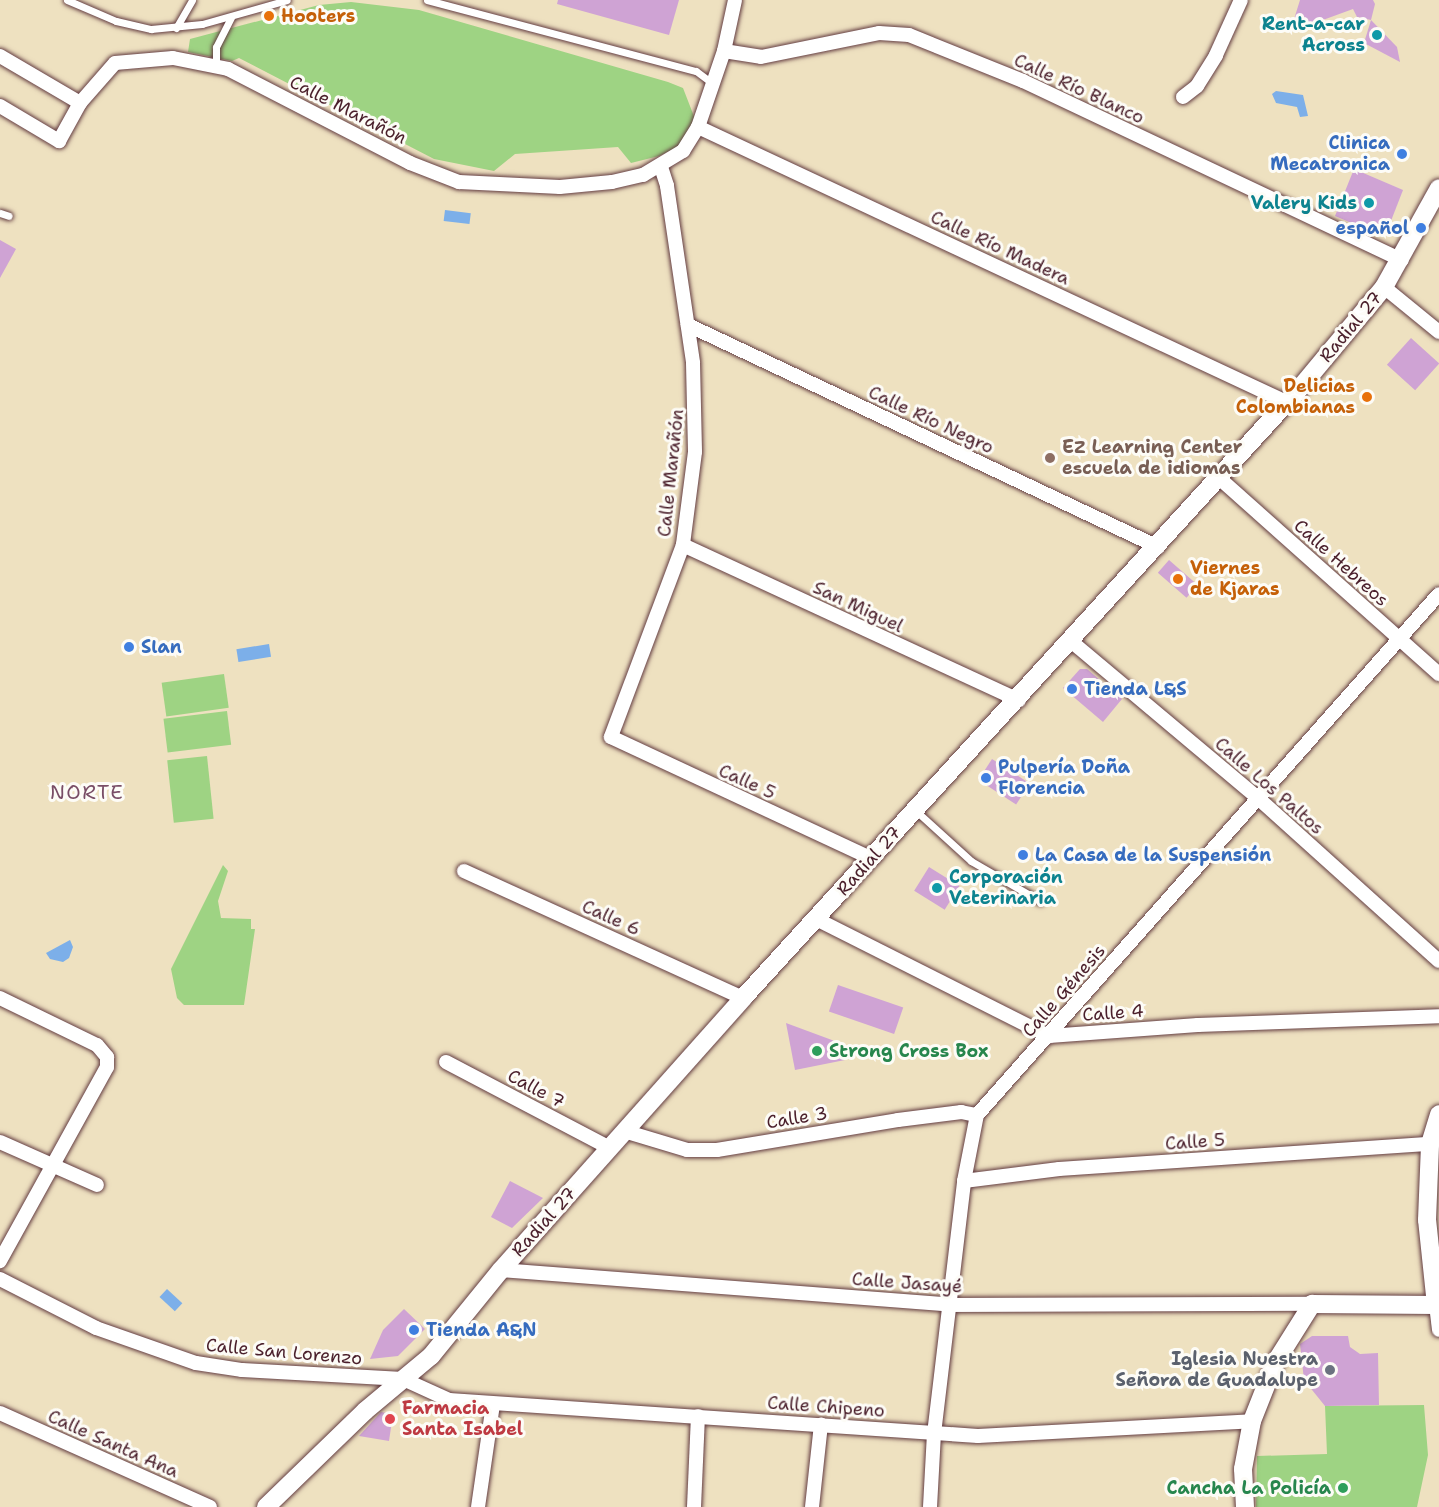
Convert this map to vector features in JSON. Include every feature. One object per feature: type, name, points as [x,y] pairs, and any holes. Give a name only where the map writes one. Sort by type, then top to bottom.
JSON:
[{"type":"street","name":"Calle Marañón","points":[[0,106],[59,141],[80,103],[115,63],[174,58],[216,65],[410,163],[459,182],[560,187],[612,182],[661,167],[683,151],[698,127],[724,51],[735,0]]},
{"type":"street","points":[[1183,97],[1197,86],[1241,0]]},
{"type":"street","name":"Calle Río Blanco","points":[[724,51],[761,57],[879,33],[909,35],[1023,81],[1402,260]]},
{"type":"street","points":[[0,56],[80,103]]},
{"type":"street","name":"Calle Río Madera","points":[[698,127],[1286,402]]},
{"type":"street","name":"Calle Marañón","points":[[611,737],[683,545],[695,452],[697,405],[688,325],[667,186],[661,167]]},
{"type":"street","name":"Radial 27","points":[[266,1507],[403,1379],[431,1356],[501,1270],[743,998],[1158,547],[1384,287],[1402,260],[1439,188]]},
{"type":"street","points":[[1384,287],[1439,332]]},
{"type":"street","name":"Calle Río Negro","points":[[688,325],[1158,547]]},
{"type":"street","name":"Calle Hebreos","points":[[1219,478],[1439,675]]},
{"type":"street","name":"San Miguel","points":[[683,545],[1018,700]]},
{"type":"street","name":"Calle Génesis","points":[[977,1115],[1439,594]]},
{"type":"street","name":"Calle Los Paltos","points":[[1072,642],[1259,799],[1439,961]]},
{"type":"street","name":"Calle 5","points":[[611,737],[871,858]]},
{"type":"street","name":"Calle 6","points":[[464,871],[743,998]]},
{"type":"street","points":[[816,920],[1049,1036]]},
{"type":"street","points":[[0,998],[97,1045],[107,1057],[104,1075],[0,1261]]},
{"type":"street","name":"Calle 4","points":[[1049,1036],[1233,1023],[1439,1016]]},
{"type":"street","name":"Calle 7","points":[[446,1062],[610,1148]]},
{"type":"street","name":"Calle 3","points":[[624,1131],[687,1150],[717,1149],[898,1120],[961,1112],[977,1115]]},
{"type":"street","points":[[1439,1114],[1430,1144],[1426,1220],[1439,1330]]},
{"type":"street","points":[[930,1507],[934,1434],[952,1305],[964,1181],[977,1115]]},
{"type":"street","points":[[0,1142],[97,1185]]},
{"type":"street","name":"Calle 5","points":[[964,1181],[1059,1169],[1430,1144]]},
{"type":"street","name":"Calle Jasayé","points":[[501,1270],[952,1305],[1312,1304]]},
{"type":"street","name":"Calle San Lorenzo","points":[[0,1279],[96,1328],[196,1363],[242,1370],[403,1379]]},
{"type":"street","points":[[1245,1507],[1243,1469],[1252,1421],[1275,1363],[1312,1304],[1436,1305]]},
{"type":"street","name":"Calle Chipeno","points":[[403,1379],[449,1400],[821,1424],[934,1434],[978,1436],[1252,1421]]},
{"type":"street","points":[[478,1507],[493,1404]]},
{"type":"street","name":"Calle Santa Ana","points":[[0,1413],[210,1507]]},
{"type":"street","points":[[694,1507],[698,1416]]},
{"type":"street","points":[[812,1507],[821,1424]]},
{"type":"lane","points":[[67,0],[135,27],[176,28],[231,17],[287,0]]},
{"type":"lane","points":[[176,28],[192,0]]},
{"type":"lane","points":[[427,0],[696,71],[712,83]]},
{"type":"lane","points":[[216,65],[216,47],[231,17]]},
{"type":"lane","points":[[0,213],[9,216]]},
{"type":"lane","points":[[915,810],[971,861],[1040,901]]},
{"type":"green space","points":[[351,2],[419,10],[668,82],[683,88],[695,119],[678,147],[659,156],[631,163],[618,147],[515,154],[494,171],[434,159],[239,58],[232,61],[188,52],[190,39],[319,5]]},
{"type":"green space","points":[[224,674],[229,708],[166,716],[162,683]]},
{"type":"green space","points":[[227,711],[231,745],[168,753],[163,719]]},
{"type":"green space","points":[[207,756],[214,819],[174,823],[167,760]]},
{"type":"green space","points":[[223,865],[228,871],[218,901],[221,918],[251,919],[251,929],[255,929],[244,1005],[184,1005],[177,998],[171,969]]},
{"type":"green space","points":[[1424,1405],[1428,1455],[1417,1507],[1256,1507],[1257,1456],[1327,1454],[1325,1406]]},
{"type":"water","points":[[1276,91],[1303,95],[1308,116],[1300,117],[1297,107],[1276,103],[1272,94]]},
{"type":"water","points":[[445,210],[471,213],[469,224],[444,221]]},
{"type":"water","points":[[269,644],[271,657],[238,662],[236,649]]},
{"type":"water","points":[[70,940],[73,947],[69,958],[63,962],[50,959],[46,953]]},
{"type":"water","points":[[167,1289],[182,1303],[175,1311],[159,1297]]},
{"type":"building","points":[[558,0],[679,0],[669,35],[557,4]]},
{"type":"building","points":[[1300,0],[1373,0],[1375,4],[1371,20],[1357,17],[1353,9],[1290,32]]},
{"type":"building","name":"Rent-a-car Across","points":[[1371,20],[1397,47],[1400,62],[1364,43]]},
{"type":"building","name":"Valery Kids","points":[[1354,169],[1403,190],[1389,226],[1377,234],[1335,216]]},
{"type":"building","points":[[0,240],[16,249],[0,278]]},
{"type":"building","points":[[1411,338],[1439,363],[1415,390],[1387,365]]},
{"type":"building","name":"Viernes de Kjaras","points":[[1169,560],[1198,585],[1187,598],[1158,573]]},
{"type":"building","points":[[1080,669],[1087,669],[1122,699],[1103,722],[1063,688]]},
{"type":"building","points":[[992,759],[1030,784],[1016,804],[978,780]]},
{"type":"building","name":"Corporación Veterinaria","points":[[929,867],[960,886],[945,910],[914,891]]},
{"type":"building","points":[[838,985],[903,1007],[894,1034],[829,1011]]},
{"type":"building","name":"Strong Cross Box","points":[[786,1023],[840,1043],[845,1060],[795,1070]]},
{"type":"building","points":[[510,1181],[543,1198],[512,1228],[491,1217]]},
{"type":"building","points":[[404,1309],[425,1329],[398,1356],[370,1359],[383,1330]]},
{"type":"building","points":[[1312,1336],[1348,1336],[1350,1347],[1360,1354],[1378,1353],[1379,1405],[1325,1406],[1304,1380],[1300,1344]]},
{"type":"building","points":[[381,1412],[393,1414],[389,1441],[359,1436]]},
{"type":"place","name":"Hooters","points":[[269,16]]},
{"type":"place","name":"Rent-a-car Across","points":[[1377,35]]},
{"type":"place","name":"Clinica Mecatronica","points":[[1402,154]]},
{"type":"place","name":"Valery Kids","points":[[1369,203]]},
{"type":"place","name":"español","points":[[1421,228]]},
{"type":"place","name":"Delicias Colombianas","points":[[1367,397]]},
{"type":"place","name":"EZ Learning Center escuela de idiomas","points":[[1050,458]]},
{"type":"place","name":"Viernes de Kjaras","points":[[1178,579]]},
{"type":"place","name":"Slan","points":[[129,647]]},
{"type":"place","name":"Tienda L&S","points":[[1072,689]]},
{"type":"place","name":"Pulpería Doña Florencia","points":[[986,778]]},
{"type":"place","name":"La Casa de la Suspensión","points":[[1023,855]]},
{"type":"place","name":"Corporación Veterinaria","points":[[937,888]]},
{"type":"place","name":"Strong Cross Box","points":[[817,1051]]},
{"type":"place","name":"Tienda A&N","points":[[414,1330]]},
{"type":"place","name":"Iglesia Nuestra Señora de Guadalupe","points":[[1330,1370]]},
{"type":"place","name":"Farmacia Santa Isabel","points":[[390,1419]]},
{"type":"place","name":"Cancha La Policía","points":[[1343,1488]]},
{"type":"district","name":"NORTE","points":[[87,792]]}]
